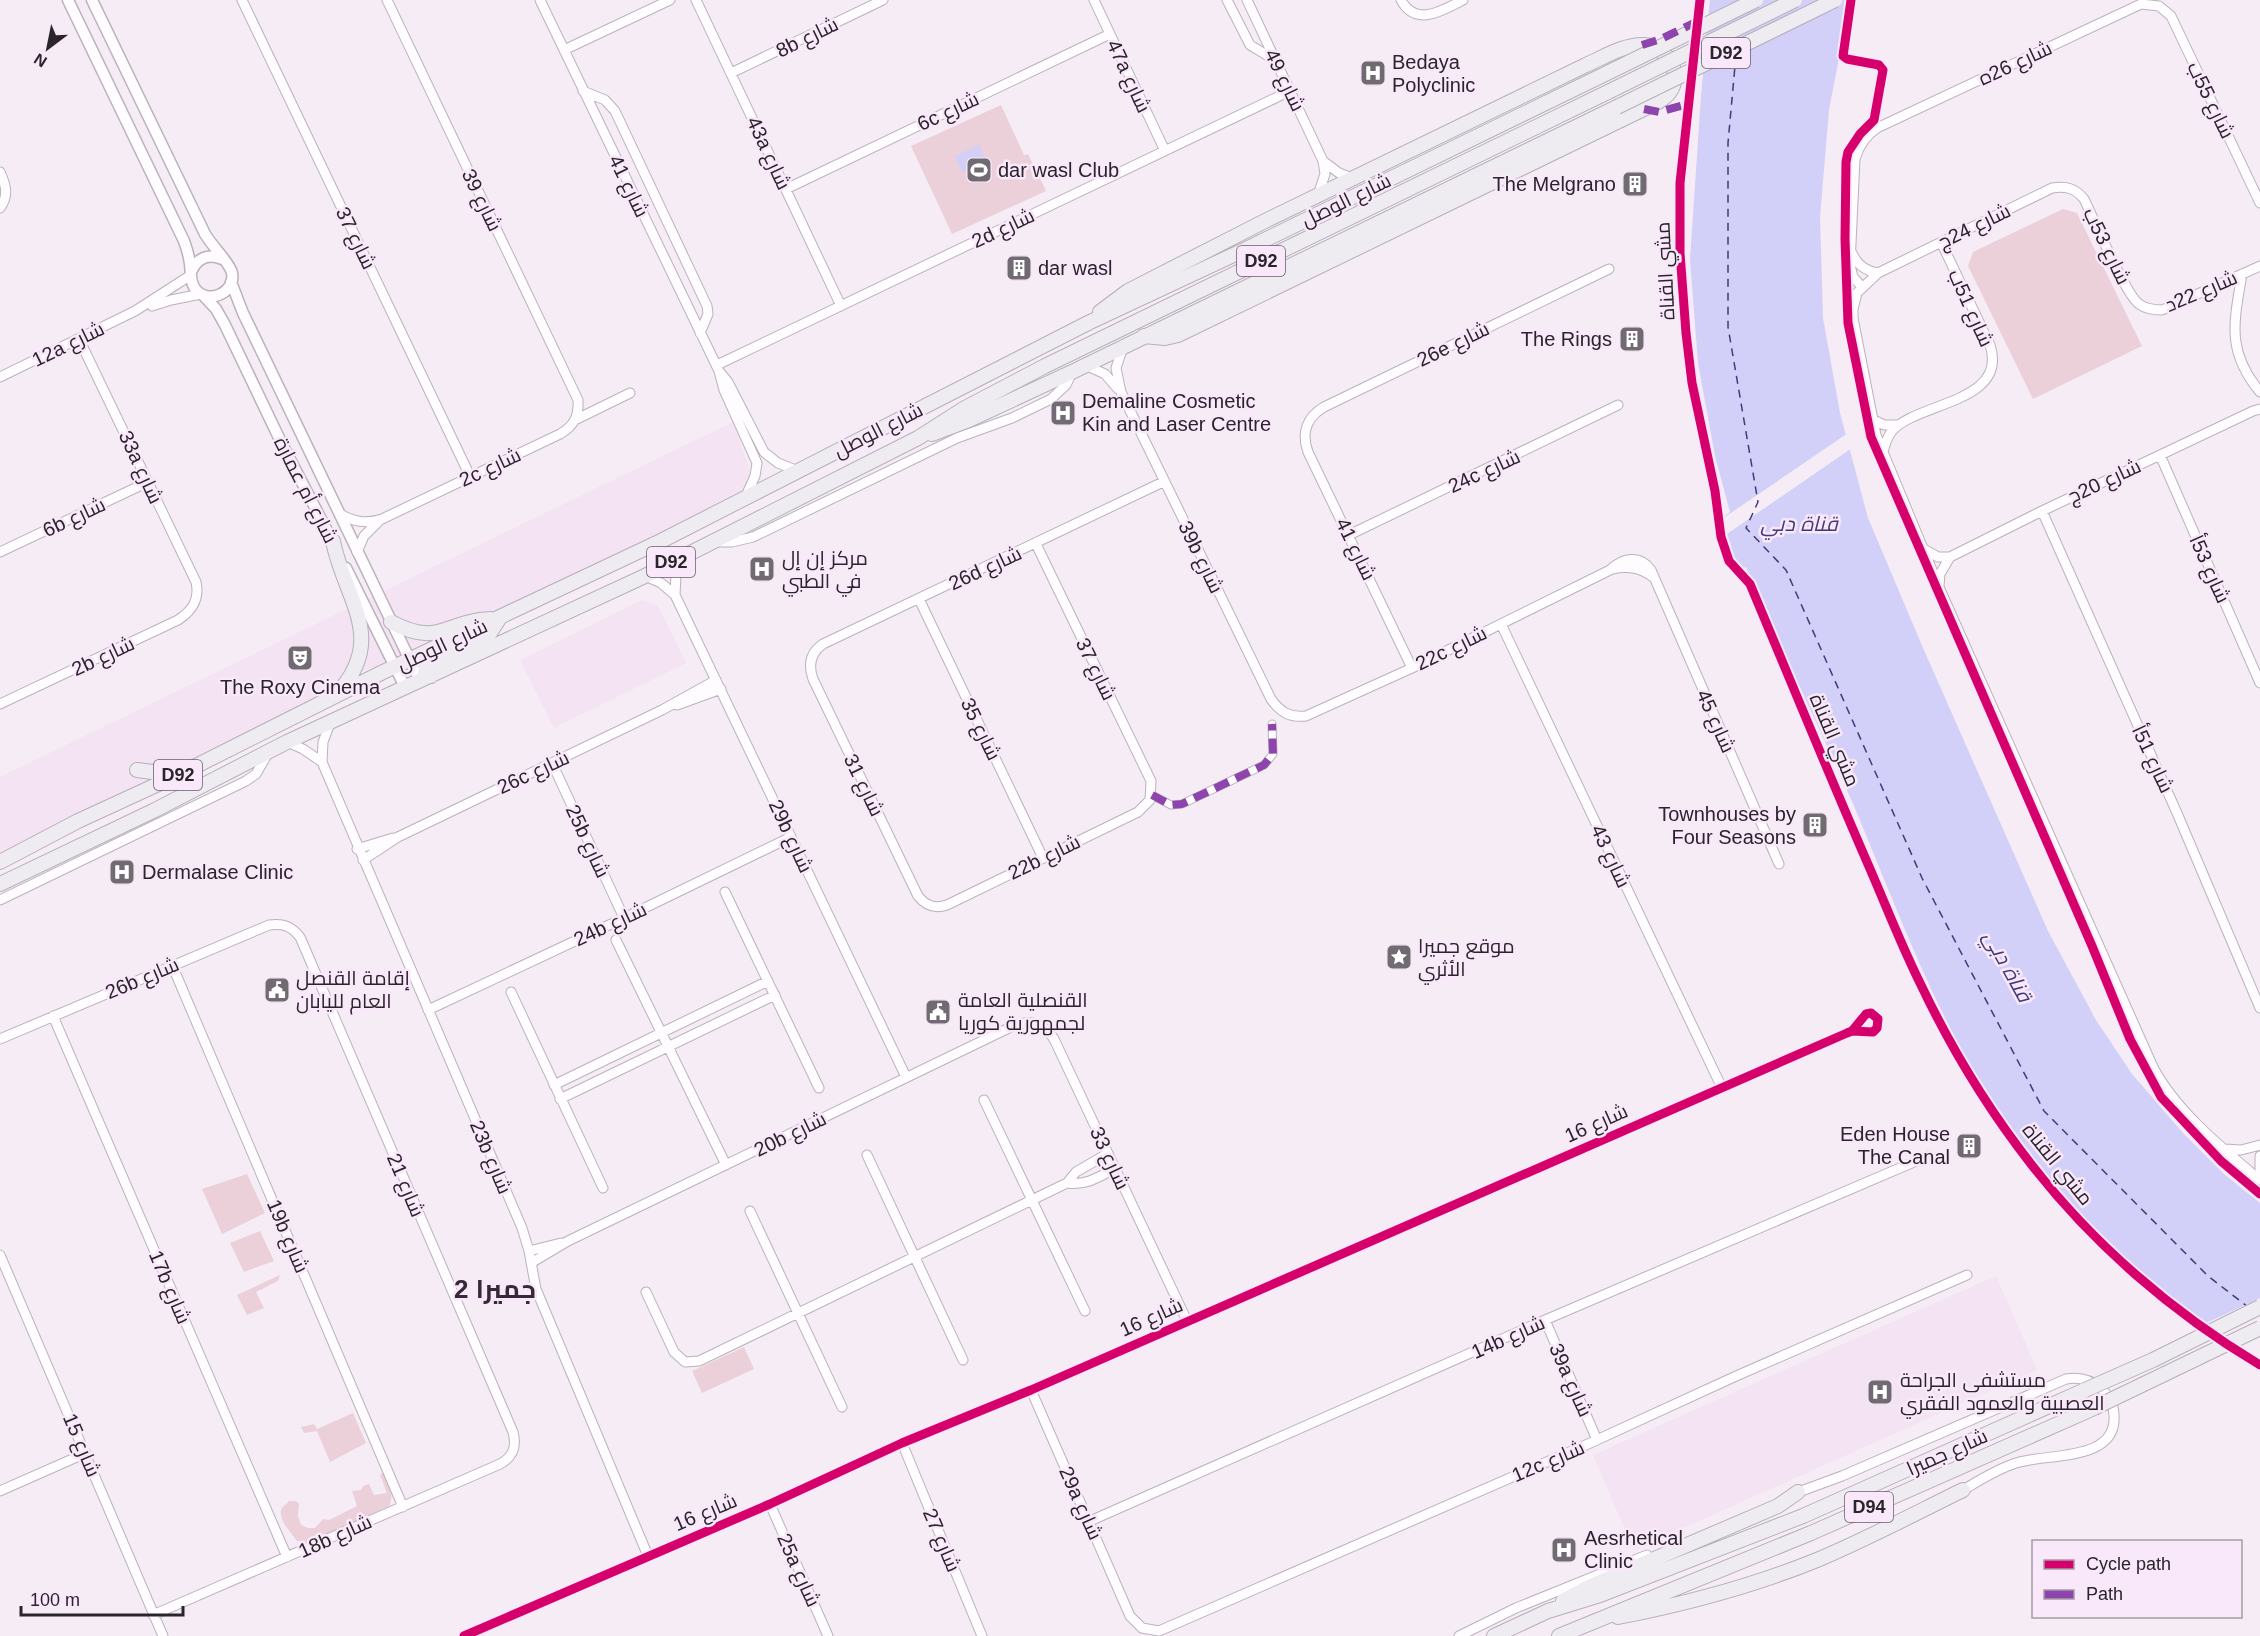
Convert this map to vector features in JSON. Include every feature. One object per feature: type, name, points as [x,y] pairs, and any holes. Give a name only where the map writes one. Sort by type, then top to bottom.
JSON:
[{"type":"main road","name":"شارع الوصل","points":[[0,862],[78,821],[178,775],[266,730],[745,498],[1088,323],[1242,251],[1756,0]]},
{"type":"main road","name":"شارع الوصل","points":[[918,438],[948,417],[1045,366],[1796,0]]},
{"type":"main road","name":"شارع الوصل","points":[[0,884],[153,811],[287,742],[645,576],[918,438],[969,420],[1072,372],[1835,0]]},
{"type":"main road","points":[[1088,323],[1128,291],[1352,178],[1548,83],[1620,50],[1642,45],[1652,46],[1668,57],[1672,66],[1673,86],[1668,94],[1658,102],[1178,335],[1165,338],[1144,336]]},
{"type":"main road","points":[[330,700],[339,692],[354,668],[362,638],[360,619],[338,567],[333,541]]},
{"type":"main road","points":[[391,622],[412,632],[427,634],[442,632],[467,621],[499,619]]},
{"type":"main road","points":[[426,678],[426,668],[483,639],[499,619]]},
{"type":"main road","points":[[137,770],[178,775]]},
{"type":"main road","name":"شارع جميرا","points":[[1494,1636],[1548,1611],[1600,1595],[1803,1516],[2152,1360],[2260,1307]]},
{"type":"main road","name":"شارع جميرا","points":[[1559,1636],[1811,1533],[2094,1408],[2260,1328]]},
{"type":"main road","points":[[1590,1623],[1664,1608],[1783,1573],[1848,1546],[1963,1490]]},
{"type":"main road","points":[[1548,1611],[1589,1587],[1767,1511],[1798,1492]]},
{"type":"street","points":[[68,0],[184,241],[193,286],[202,295],[215,297],[220,295],[225,292],[231,282],[231,271],[205,234],[92,0]]},
{"type":"street","name":"شارع 37","points":[[242,0],[470,476]]},
{"type":"street","name":"شارع 39","points":[[387,0],[578,400],[579,408],[575,420]]},
{"type":"street","name":"شارع 41","points":[[540,0],[700,333],[764,452],[783,466],[798,471]]},
{"type":"street","points":[[564,50],[670,0]]},
{"type":"street","name":"43a شارع","points":[[696,0],[841,306]]},
{"type":"street","name":"8b شارع","points":[[731,73],[883,0]]},
{"type":"street","name":"47a شارع","points":[[1094,0],[1165,151]]},
{"type":"street","points":[[1227,0],[1250,45],[1275,60]]},
{"type":"street","name":"شارع 49","points":[[1246,0],[1323,161]]},
{"type":"street","points":[[1401,0],[1409,11],[1426,16],[1463,0]]},
{"type":"street","name":"شارع 26ه","points":[[1852,253],[1855,159],[1864,139],[1877,128],[2141,4],[2154,4]]},
{"type":"street","name":"شارع 55ب","points":[[2154,4],[2164,8],[2171,16],[2260,202]]},
{"type":"street","name":"6c شارع","points":[[786,189],[1110,34]]},
{"type":"street","points":[[583,91],[605,100],[615,111],[706,302],[708,314],[700,333]]},
{"type":"street","name":"2d شارع","points":[[718,368],[841,306],[1290,92]]},
{"type":"street","points":[[1323,161],[1339,173],[1352,178]]},
{"type":"street","points":[[1318,195],[1325,174],[1323,161]]},
{"type":"street","points":[[0,172],[6,194],[0,208]]},
{"type":"street","name":"شارع 24ج","points":[[1862,287],[1878,273],[2052,188],[2071,189]]},
{"type":"street","name":"شارع 53ب","points":[[2071,189],[2084,199],[2128,292],[2141,306]]},
{"type":"street","name":"شارع 51ب","points":[[1898,425],[1972,391],[1989,375],[1993,361],[1990,345],[1941,242]]},
{"type":"street","points":[[1852,253],[1860,265],[1868,271],[1878,273]]},
{"type":"street","points":[[1852,253],[1851,272],[1862,287],[1855,300],[1853,318],[1872,419],[1883,452],[1939,587],[2160,1080],[2170,1095],[2223,1148],[2260,1180]]},
{"type":"street","points":[[191,274],[200,259],[211,256],[222,259]]},
{"type":"street","name":"شارع 22د","points":[[2141,306],[2151,310],[2162,310],[2260,266]]},
{"type":"street","name":"26e شارع","points":[[1306,428],[1316,412],[1324,407],[1609,269]]},
{"type":"street","name":"12a شارع","points":[[0,377],[135,311],[191,274]]},
{"type":"street","points":[[2242,274],[2234,340],[2244,371],[2260,392]]},
{"type":"street","name":"شارع أم عمارة","points":[[231,282],[243,313],[391,622],[410,660],[426,678]]},
{"type":"street","name":"12a شارع","points":[[135,311],[166,301],[202,295]]},
{"type":"street","name":"شارع أم عمارة","points":[[202,295],[216,309],[225,325],[280,442],[333,541],[405,687]]},
{"type":"street","name":"33a شارع","points":[[79,339],[196,582],[198,597]]},
{"type":"street","name":"39b شارع","points":[[1123,347],[1116,368],[1121,392],[1271,699],[1276,706],[1290,716]]},
{"type":"street","name":"39b شارع","points":[[1085,365],[1105,374],[1121,392]]},
{"type":"street","name":"شارع 41","points":[[718,368],[724,390],[757,463],[755,476],[745,498]]},
{"type":"street","name":"شارع الوصل","points":[[712,542],[732,542],[753,537],[957,438],[1012,418],[1057,395],[1066,385],[1072,372]]},
{"type":"street","name":"2c شارع","points":[[357,552],[369,530],[382,519],[561,434],[568,430],[575,420],[630,393]]},
{"type":"street","name":"24c شارع","points":[[1349,535],[1618,405]]},
{"type":"street","name":"شارع 20ج","points":[[1950,557],[2160,455],[2253,411],[2260,410]]},
{"type":"street","points":[[1872,419],[1884,424],[1898,425]]},
{"type":"street","points":[[1883,452],[1888,437],[1898,425]]},
{"type":"street","name":"شارع 41","points":[[1306,428],[1305,444],[1308,452],[1412,668]]},
{"type":"street","name":"شارع 53أ","points":[[2160,455],[2260,683]]},
{"type":"street","name":"6b شارع","points":[[0,552],[148,482]]},
{"type":"street","name":"26d شارع","points":[[811,658],[823,644],[1163,482]]},
{"type":"street","name":"شارع 51أ","points":[[2042,511],[2177,813],[2260,1008]]},
{"type":"street","name":"2c شارع","points":[[339,514],[364,522],[382,519]]},
{"type":"street","name":"شارع 37","points":[[1036,544],[1151,781],[1152,795]]},
{"type":"street","points":[[1922,548],[1932,555],[1950,557],[1940,574],[1939,587]]},
{"type":"street","points":[[675,595],[676,574],[684,556]]},
{"type":"street","name":"22c شارع","points":[[1290,716],[1306,716],[1412,668],[1610,570],[1626,567],[1638,569],[1654,579]]},
{"type":"street","points":[[645,576],[661,584],[675,595]]},
{"type":"street","name":"شارع 45","points":[[1654,579],[1779,864]]},
{"type":"street","name":"29b شارع","points":[[675,595],[906,1077]]},
{"type":"street","name":"2b شارع","points":[[0,704],[178,620],[190,610],[198,597]]},
{"type":"street","name":"شارع 35","points":[[919,600],[1043,858]]},
{"type":"street","name":"شارع 43","points":[[1501,624],[1722,1088]]},
{"type":"street","name":"شارع 31","points":[[811,658],[811,672],[829,715],[918,896],[929,906]]},
{"type":"street","name":"26c شارع","points":[[363,860],[398,837],[669,707],[716,680]]},
{"type":"street","name":"26c شارع","points":[[669,707],[721,689]]},
{"type":"street","points":[[322,762],[323,742],[330,723]]},
{"type":"street","points":[[1152,795],[1172,806],[1182,804],[1264,765],[1273,754],[1272,724]]},
{"type":"street","points":[[287,742],[303,749],[322,762]]},
{"type":"street","name":"شارع الوصل","points":[[0,900],[246,781],[260,769],[269,752]]},
{"type":"street","name":"23b شارع","points":[[322,762],[357,849],[522,1228],[536,1289],[648,1556]]},
{"type":"street","name":"25b شارع","points":[[552,763],[624,918]]},
{"type":"street","name":"22b شارع","points":[[929,906],[947,905],[1138,812],[1147,806],[1152,795]]},
{"type":"street","name":"26c شارع","points":[[357,849],[377,841],[398,837]]},
{"type":"street","name":"24b شارع","points":[[428,1010],[791,837]]},
{"type":"street","points":[[725,892],[819,1088]]},
{"type":"street","name":"26b شارع","points":[[0,1040],[269,925],[285,924]]},
{"type":"street","name":"شارع 21","points":[[285,924],[300,937],[513,1432],[515,1446],[513,1453]]},
{"type":"street","points":[[616,940],[726,1165]]},
{"type":"street","name":"19b شارع","points":[[172,965],[403,1507]]},
{"type":"street","points":[[554,1085],[768,981]]},
{"type":"street","points":[[511,992],[603,1188]]},
{"type":"street","points":[[560,1098],[775,995]]},
{"type":"street","name":"17b شارع","points":[[53,1016],[287,1557]]},
{"type":"street","name":"شارع 33","points":[[1014,1026],[1023,1022],[1032,1022],[1041,1024],[1049,1030],[1187,1321]]},
{"type":"street","name":"20b شارع","points":[[531,1263],[566,1242],[1014,1026]]},
{"type":"street","name":"شارع 16","points":[[464,1636],[770,1504],[902,1443],[1031,1390],[1852,1031]]},
{"type":"street","points":[[984,1100],[1085,1311]]},
{"type":"street","points":[[2223,1148],[2241,1150],[2260,1145]]},
{"type":"street","points":[[646,1292],[674,1352],[685,1362],[699,1361],[1067,1183],[1076,1172],[1107,1154]]},
{"type":"street","points":[[867,1155],[963,1360]]},
{"type":"street","name":"14b شارع","points":[[1090,1521],[1545,1320],[1928,1156]]},
{"type":"street","points":[[2260,1156],[2260,1180]]},
{"type":"street","points":[[1067,1183],[1078,1184],[1091,1181],[1114,1169]]},
{"type":"street","points":[[750,1211],[842,1407]]},
{"type":"street","name":"20b شارع","points":[[529,1251],[566,1242]]},
{"type":"street","name":"شارع 15","points":[[0,1255],[163,1636]]},
{"type":"street","name":"12c شارع","points":[[1130,1616],[1137,1624],[1150,1631],[1168,1629],[1967,1275]]},
{"type":"street","name":"39a شارع","points":[[1545,1320],[1597,1440]]},
{"type":"street","points":[[1459,1636],[1556,1591],[1853,1471],[2066,1379],[2079,1378],[2094,1383],[2105,1392],[2111,1401],[2115,1421],[2106,1440],[2098,1447],[2087,1452],[2045,1456],[2015,1463],[1963,1490]]},
{"type":"street","name":"29a شارع","points":[[1031,1390],[1130,1616]]},
{"type":"street","name":"شارع 27","points":[[902,1443],[982,1636]]},
{"type":"street","points":[[0,1491],[86,1453]]},
{"type":"street","name":"18b شارع","points":[[153,1615],[500,1464],[513,1453]]},
{"type":"street","name":"25a شارع","points":[[770,1504],[827,1636]]},
{"type":"shaded area","name":"dar wasl Club","points":[[1001,105],[1024,155],[1028,154],[1046,191],[952,234],[911,146]]},
{"type":"shaded area","points":[[2063,209],[2077,213],[2142,346],[2033,399],[1968,266],[1973,252]]},
{"type":"shaded area","points":[[733,422],[753,479],[753,495],[451,636],[353,675],[331,700],[0,861],[0,777]]},
{"type":"shaded area","points":[[642,600],[658,606],[686,663],[554,728],[520,660]]},
{"type":"shaded area","points":[[247,1174],[265,1213],[222,1234],[202,1189]]},
{"type":"shaded area","points":[[260,1231],[274,1261],[244,1272],[230,1243]]},
{"type":"shaded area","points":[[280,1275],[278,1281],[256,1292],[264,1308],[247,1315],[237,1295]]},
{"type":"shaded area","points":[[1996,1276],[2037,1370],[1634,1550],[1593,1455]]},
{"type":"shaded area","points":[[744,1347],[754,1369],[702,1393],[692,1371]]},
{"type":"shaded area","points":[[353,1413],[366,1443],[330,1462],[317,1431],[304,1433],[301,1427],[314,1424],[317,1429]]},
{"type":"shaded area","points":[[385,1471],[390,1484],[391,1502],[389,1506],[310,1542],[297,1541],[283,1521],[282,1508],[289,1501],[296,1501],[299,1504],[298,1516],[301,1525],[315,1528],[323,1519],[329,1520],[357,1506],[352,1491],[361,1490],[363,1486],[369,1484],[374,1495],[387,1493],[380,1475]]},
{"type":"water","name":"قناة دبي","points":[[1710,0],[1850,0],[1829,110],[1820,217],[1823,318],[1840,413],[1868,518],[2048,931],[2096,1020],[2132,1074],[2183,1133],[2224,1174],[2260,1203],[2260,1362],[2174,1300],[2112,1248],[2063,1199],[2009,1128],[1948,1024],[1914,952],[1854,806],[1746,567],[1739,570],[1722,518],[1730,512],[1715,456],[1698,363],[1690,260]]},
{"type":"water","points":[[979,145],[986,161],[973,164],[972,168],[962,172],[955,156]]},
{"type":"pier","points":[[1848,433],[1852,448],[1724,536],[1719,521]]},
{"type":"pier","points":[[2260,1298],[2260,1358],[2253,1361],[2202,1325]]},
{"type":"ferry route","points":[[1736,55],[1728,143],[1728,327],[1758,502],[1746,528],[1786,570],[1922,878],[2044,1111],[2208,1276],[2248,1307]]},
{"type":"marked path","points":[[1642,45],[1661,39],[1698,21]]},
{"type":"marked path","points":[[1644,109],[1659,112],[1688,104]]},
{"type":"marked path","points":[[1152,795],[1171,805],[1182,804],[1264,765],[1273,754],[1272,724]]},
{"type":"cycle path","name":"مشي القناة","points":[[1700,0],[1680,183],[1680,253],[1692,383],[1715,491],[1721,537],[1729,561],[1750,584],[1907,955],[1945,1032],[1985,1100],[2031,1164],[2081,1222],[2108,1249],[2136,1275],[2196,1323],[2260,1365]]},
{"type":"cycle path","points":[[1851,0],[1843,56],[1847,59],[1879,65],[1883,70],[1874,120],[1860,134],[1848,152],[1846,162],[1845,239],[1848,323],[1871,437],[2092,946],[2130,1039],[2161,1097],[2221,1161],[2260,1194]]},
{"type":"cycle path","points":[[464,1636],[770,1504],[902,1443],[1031,1390],[1852,1031],[1866,1014],[1871,1013],[1878,1019],[1877,1028],[1873,1032],[1852,1031]]},
{"type":"place","name":"Bedaya Polyclinic","points":[[1373,73]]},
{"type":"place","name":"dar wasl Club","points":[[979,170]]},
{"type":"place","name":"The Melgrano","points":[[1635,184]]},
{"type":"place","name":"dar wasl","points":[[1019,268]]},
{"type":"place","name":"The Rings","points":[[1632,339]]},
{"type":"place","name":"Demaline Cosmetic Kin and Laser Centre","points":[[1063,413]]},
{"type":"place","name":"مركز إن إل في الطبي","points":[[762,569]]},
{"type":"place","name":"The Roxy Cinema","points":[[300,658]]},
{"type":"place","name":"Townhouses by Four Seasons","points":[[1815,825]]},
{"type":"place","name":"Dermalase Clinic","points":[[122,872]]},
{"type":"place","name":"موقع جميرا الأثري","points":[[1399,957]]},
{"type":"place","name":"إقامة القنصل العام لليابان","points":[[277,990]]},
{"type":"place","name":"القنصلية العامة لجمهورية كوريا","points":[[938,1012]]},
{"type":"place","name":"Eden House The Canal","points":[[1969,1146]]},
{"type":"place","name":"مستشفى الجراحة العصبية والعمود الفقري","points":[[1880,1392]]},
{"type":"place","name":"Aesrhetical Clinic","points":[[1564,1550]]},
{"type":"district","name":"جميرا 2","points":[[495,1289]]}]
